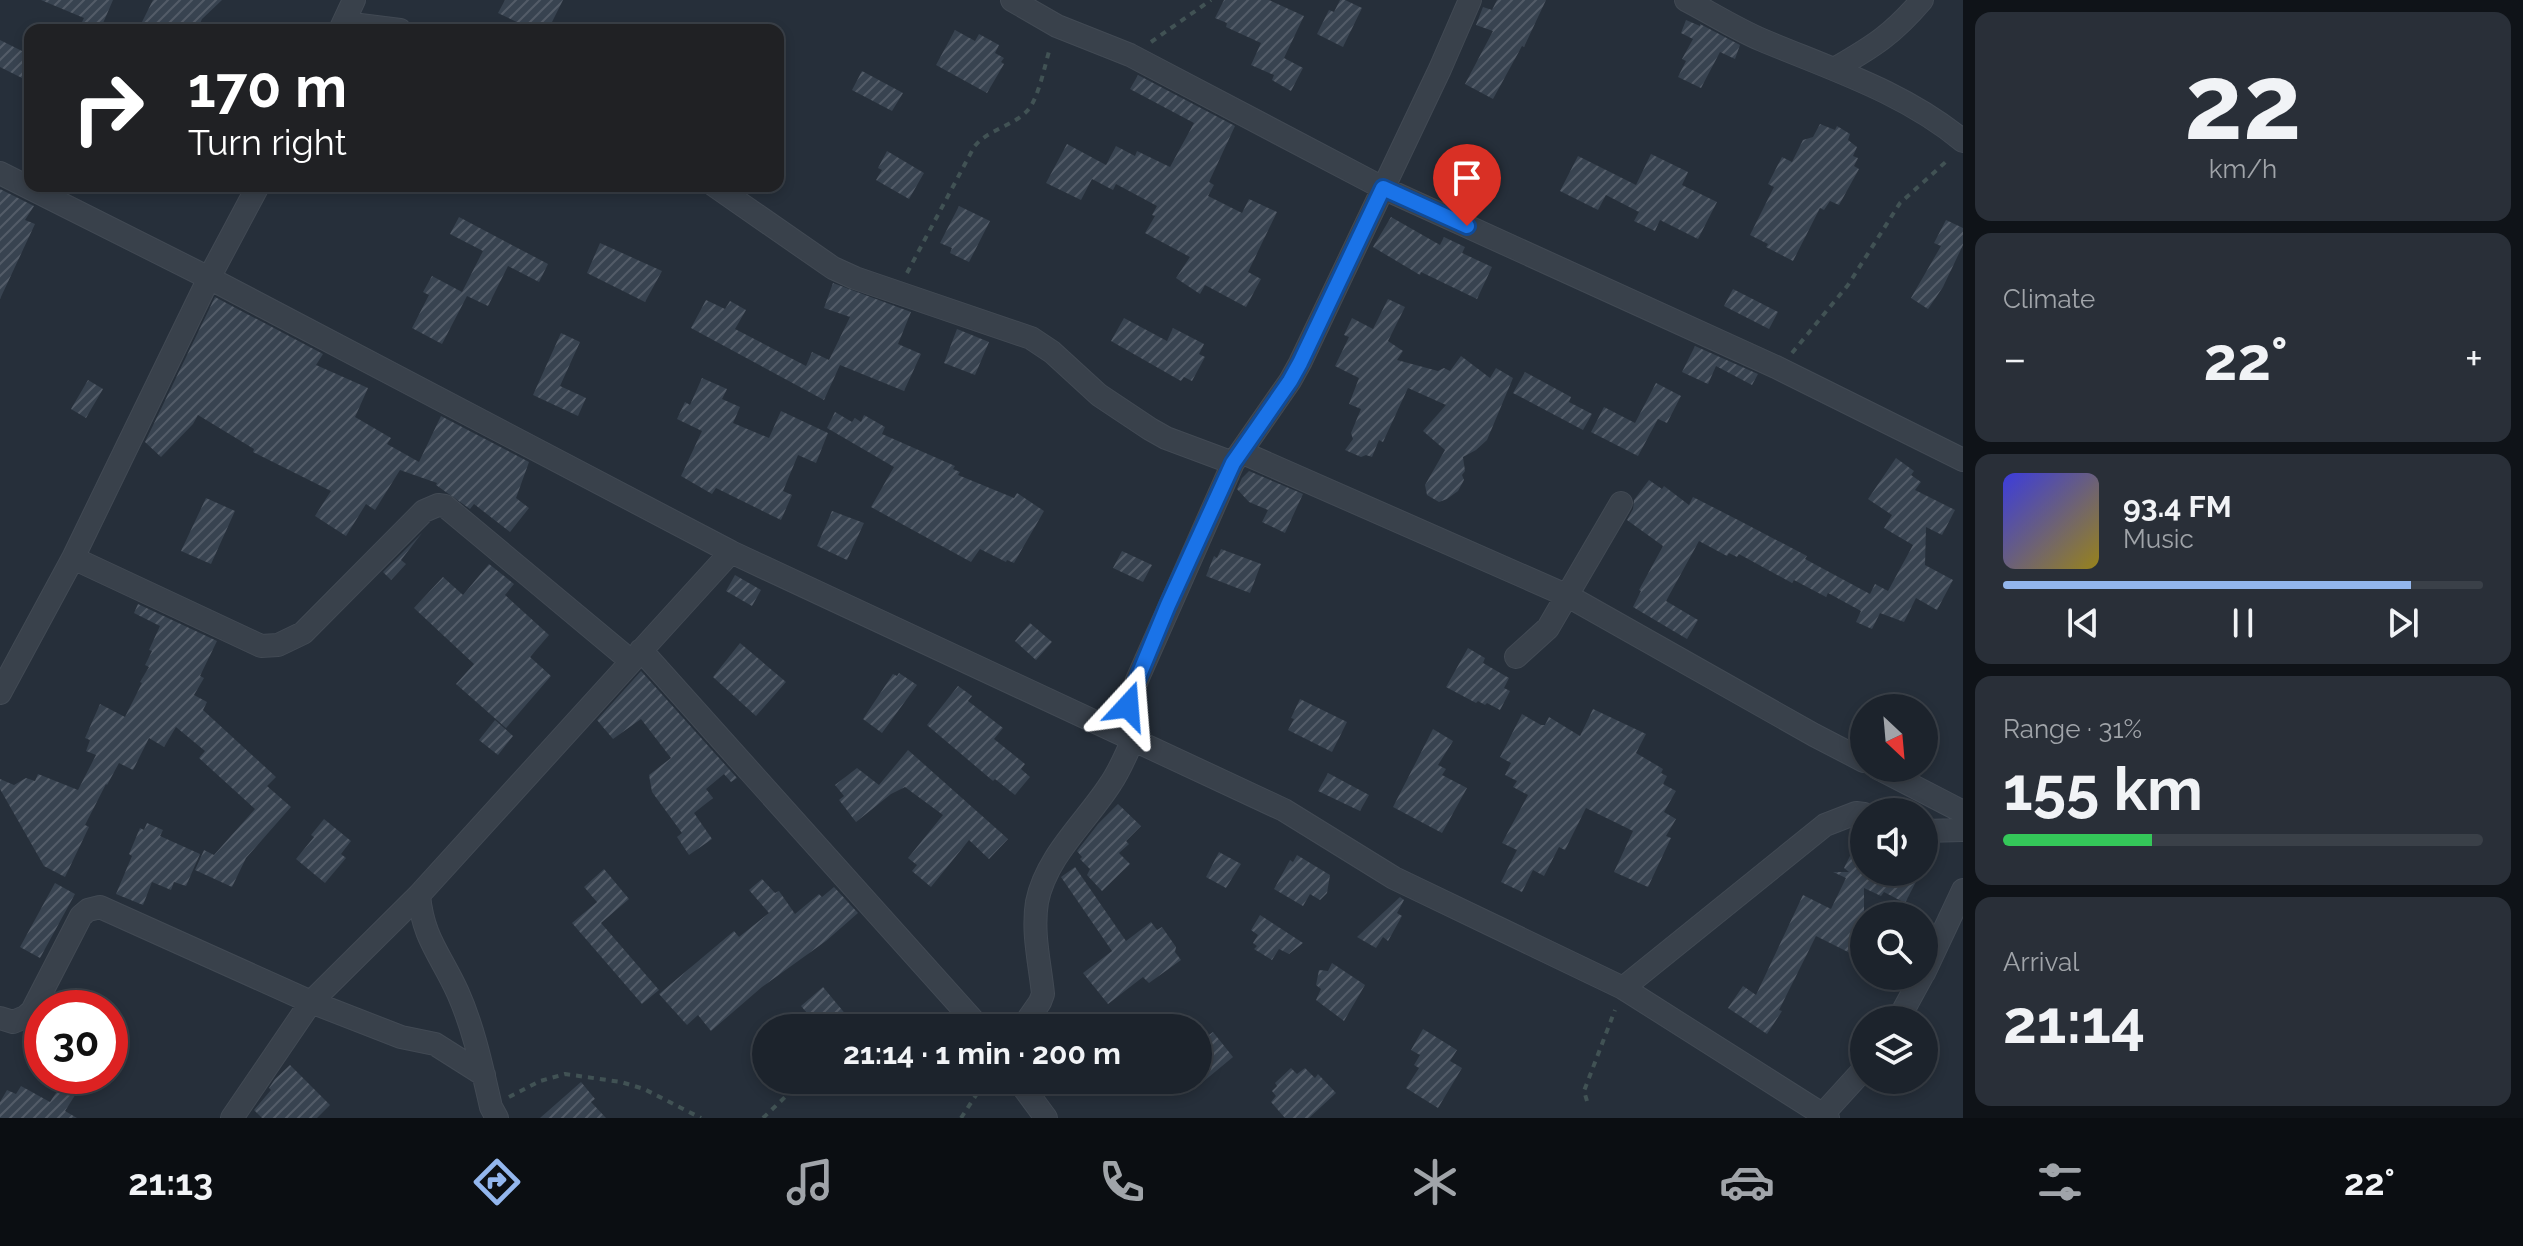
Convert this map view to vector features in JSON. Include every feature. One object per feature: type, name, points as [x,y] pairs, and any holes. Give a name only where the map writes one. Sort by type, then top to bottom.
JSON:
[{"type":"street","points":[[343,24],[354,0]]},
{"type":"street","points":[[1012,0],[1057,26],[1130,55],[1383,188],[1776,367],[1963,460]]},
{"type":"street","points":[[1032,1014],[1043,994],[1036,938],[1039,897],[1051,868],[1110,785],[1127,736],[1147,655],[1237,457],[1300,363],[1470,0]]},
{"type":"street","points":[[1686,0],[1758,39],[1879,87],[1944,125],[1958,149]]},
{"type":"street","points":[[1836,68],[1881,41],[1901,25],[1922,0]]},
{"type":"street","points":[[0,173],[24,185]]},
{"type":"street","points":[[38,192],[209,278],[731,552],[1284,810],[1394,878],[1623,988],[1826,1116],[1850,1086]]},
{"type":"street","points":[[0,693],[73,558],[209,278],[255,192]]},
{"type":"street","points":[[724,192],[833,268],[1031,338],[1052,352],[1099,395],[1166,438],[1237,457],[1568,596],[1850,754]]},
{"type":"street","points":[[1516,657],[1548,628],[1621,503]]},
{"type":"street","points":[[73,558],[261,646],[278,645],[303,633],[424,511],[438,505],[445,506],[636,655],[967,1014]]},
{"type":"street","points":[[232,1118],[311,1002],[419,895],[731,552]]},
{"type":"street","points":[[1905,782],[1963,812]]},
{"type":"street","points":[[1623,988],[1825,825],[1850,815]]},
{"type":"street","points":[[1938,831],[1963,830]]},
{"type":"street","points":[[1938,942],[1963,890]]},
{"type":"street","points":[[419,895],[424,927],[458,993],[472,1030],[494,1112]]},
{"type":"street","points":[[0,1018],[13,1022],[32,1011],[81,916],[88,910],[100,907],[311,1002],[401,1037],[435,1044],[484,1075]]},
{"type":"street","points":[[1028,1094],[1046,1118]]},
{"type":"path","points":[[1130,55],[1211,0]]},
{"type":"path","points":[[896,292],[974,147],[983,138],[1023,115],[1032,105],[1057,26]]},
{"type":"path","points":[[1776,367],[1800,345],[1848,285],[1900,203],[1958,149]]},
{"type":"path","points":[[1587,1101],[1584,1091],[1623,988]]},
{"type":"path","points":[[494,1112],[540,1081],[565,1074],[621,1082],[644,1089],[701,1118]]},
{"type":"path","points":[[763,1118],[788,1094]]},
{"type":"path","points":[[961,1118],[977,1094]]},
{"type":"building","points":[[41,0],[113,0],[103,24],[81,24],[84,18]]},
{"type":"building","points":[[153,0],[222,0],[200,24],[141,24]]},
{"type":"building","points":[[505,0],[563,0],[551,24],[521,24],[498,13]]},
{"type":"building","points":[[1224,0],[1269,0],[1304,16],[1284,58],[1303,68],[1291,91],[1272,80],[1274,75],[1251,65],[1261,43],[1226,27],[1227,23],[1215,18]]},
{"type":"building","points":[[1340,0],[1362,8],[1343,47],[1317,34],[1329,10],[1334,12]]},
{"type":"building","points":[[1497,0],[1546,0],[1524,47],[1493,99],[1465,84],[1493,31],[1476,25],[1483,7],[1492,10]]},
{"type":"building","points":[[1686,20],[1740,45],[1735,59],[1720,52],[1701,88],[1678,77],[1686,61],[1682,59],[1693,39],[1681,33]]},
{"type":"building","points":[[955,30],[975,41],[979,34],[999,45],[995,53],[1004,58],[1001,62],[1004,64],[987,93],[936,65]]},
{"type":"building","points":[[0,40],[24,52],[24,79],[0,67]]},
{"type":"building","points":[[862,71],[903,93],[892,111],[852,90]]},
{"type":"building","points":[[1138,75],[1235,126],[1209,182],[1214,185],[1208,196],[1242,213],[1249,199],[1277,212],[1248,272],[1261,279],[1246,307],[1205,285],[1200,294],[1176,278],[1190,257],[1145,233],[1157,206],[1116,184],[1113,190],[1092,179],[1081,200],[1046,183],[1067,144],[1106,165],[1116,146],[1135,156],[1137,151],[1170,167],[1194,123],[1130,89]]},
{"type":"building","points":[[1820,124],[1835,130],[1837,126],[1850,134],[1848,140],[1857,147],[1853,156],[1858,158],[1854,166],[1859,169],[1839,205],[1830,201],[1824,210],[1820,208],[1793,261],[1750,235],[1774,187],[1768,184],[1782,157],[1792,162],[1803,140],[1813,137]]},
{"type":"building","points":[[887,151],[924,173],[909,199],[876,180]]},
{"type":"building","points":[[1651,154],[1688,172],[1682,185],[1717,202],[1698,239],[1660,220],[1655,231],[1634,221],[1639,212],[1606,195],[1598,210],[1560,191],[1578,156],[1636,185]]},
{"type":"building","points":[[0,189],[34,206],[25,220],[35,224],[0,299]]},
{"type":"building","points":[[959,206],[990,221],[969,262],[950,253],[952,248],[940,243]]},
{"type":"building","points":[[459,217],[548,264],[539,282],[508,266],[488,306],[467,296],[442,344],[412,328],[429,295],[423,292],[432,276],[462,292],[483,251],[450,234]]},
{"type":"building","points":[[1391,217],[1440,245],[1444,237],[1465,247],[1462,253],[1492,267],[1477,299],[1421,272],[1420,275],[1373,247]]},
{"type":"building","points":[[1946,220],[1963,228],[1963,245],[1943,287],[1928,309],[1911,298],[1941,246],[1934,243]]},
{"type":"building","points":[[600,243],[662,271],[645,302],[587,273]]},
{"type":"building","points":[[833,283],[911,312],[898,344],[921,354],[904,391],[840,365],[824,400],[691,328],[706,300],[725,309],[730,301],[746,310],[735,329],[806,366],[812,352],[829,360],[850,317],[824,308]]},
{"type":"building","points":[[1733,289],[1778,312],[1769,329],[1724,306]]},
{"type":"building","points":[[215,297],[323,354],[316,365],[368,388],[355,417],[391,438],[387,444],[419,462],[441,416],[529,462],[516,498],[529,508],[510,532],[474,504],[470,509],[437,483],[400,470],[375,510],[366,504],[346,536],[315,516],[331,491],[253,452],[254,449],[198,415],[161,457],[145,442]]},
{"type":"building","points":[[1388,299],[1405,307],[1388,341],[1403,351],[1397,360],[1438,371],[1444,368],[1450,371],[1461,356],[1490,378],[1496,368],[1513,378],[1487,440],[1463,457],[1464,480],[1458,491],[1439,502],[1427,495],[1425,485],[1445,450],[1423,431],[1446,405],[1408,388],[1383,442],[1379,440],[1372,457],[1361,457],[1345,450],[1353,439],[1351,433],[1361,409],[1349,404],[1359,378],[1335,366],[1349,337],[1344,335],[1352,318],[1373,329]]},
{"type":"building","points":[[1124,318],[1167,341],[1173,328],[1204,344],[1199,354],[1205,357],[1192,381],[1184,377],[1181,381],[1111,341]]},
{"type":"building","points":[[957,329],[989,342],[975,375],[944,363]]},
{"type":"building","points":[[561,333],[580,342],[560,386],[586,398],[578,416],[533,395]]},
{"type":"building","points":[[1695,346],[1758,374],[1752,385],[1716,366],[1708,384],[1682,372]]},
{"type":"building","points":[[1525,372],[1571,397],[1569,402],[1592,414],[1583,430],[1513,393]]},
{"type":"building","points":[[702,378],[727,389],[722,399],[740,407],[733,423],[769,438],[781,411],[828,433],[816,463],[798,455],[783,491],[792,495],[781,520],[716,488],[712,494],[681,476],[702,431],[677,419],[685,402],[690,405]]},
{"type":"building","points":[[88,380],[103,389],[86,418],[71,409]]},
{"type":"building","points":[[1656,383],[1681,396],[1667,423],[1658,419],[1638,456],[1591,432],[1604,407],[1635,423]]},
{"type":"building","points":[[835,412],[852,422],[855,418],[861,422],[864,415],[885,427],[882,434],[955,466],[953,469],[960,472],[958,475],[1014,498],[1017,493],[1044,511],[1014,563],[980,549],[971,562],[871,507],[894,467],[827,428]]},
{"type":"building","points":[[1896,458],[1914,471],[1911,475],[1921,482],[1915,490],[1955,510],[1942,535],[1926,527],[1925,565],[1953,580],[1937,610],[1916,598],[1904,622],[1880,613],[1872,629],[1856,622],[1861,611],[1828,593],[1826,597],[1794,580],[1792,583],[1739,554],[1737,557],[1729,553],[1727,556],[1699,541],[1666,601],[1698,620],[1687,639],[1633,607],[1663,546],[1627,520],[1634,500],[1649,480],[1662,489],[1664,486],[1689,505],[1693,497],[1740,521],[1870,594],[1875,584],[1888,591],[1913,545],[1884,528],[1892,515],[1868,499]]},
{"type":"building","points":[[1249,471],[1303,494],[1285,533],[1262,522],[1268,510],[1249,502],[1237,489]]},
{"type":"building","points":[[206,498],[235,511],[211,564],[181,551]]},
{"type":"building","points":[[832,511],[864,523],[847,560],[817,546]]},
{"type":"building","points":[[422,533],[401,560],[406,564],[391,580],[383,572]]},
{"type":"building","points":[[1221,549],[1261,564],[1250,593],[1206,576],[1214,556],[1217,558]]},
{"type":"building","points":[[1122,551],[1152,565],[1143,582],[1113,568]]},
{"type":"building","points":[[489,564],[514,584],[505,595],[549,635],[530,657],[551,676],[506,728],[456,684],[474,664],[414,608],[443,577],[463,595]]},
{"type":"building","points":[[735,575],[761,590],[752,606],[726,591]]},
{"type":"building","points":[[138,604],[217,641],[200,676],[204,678],[194,695],[207,702],[203,710],[276,777],[267,786],[291,807],[246,858],[232,887],[195,870],[204,850],[214,855],[255,809],[199,758],[205,751],[176,727],[164,747],[149,738],[133,770],[119,763],[85,825],[89,827],[65,877],[44,866],[0,789],[0,779],[14,785],[26,778],[35,781],[38,774],[78,790],[96,755],[86,751],[90,740],[85,738],[100,704],[125,717],[149,667],[145,665],[152,651],[149,650],[160,626],[134,613]]},
{"type":"building","points":[[1030,623],[1052,642],[1036,660],[1015,641]]},
{"type":"building","points":[[740,643],[786,682],[756,716],[713,677]]},
{"type":"building","points":[[1468,648],[1485,658],[1483,663],[1509,678],[1504,688],[1510,691],[1500,710],[1487,703],[1476,703],[1446,687]]},
{"type":"building","points":[[641,671],[737,778],[731,782],[724,774],[706,789],[713,798],[694,813],[712,839],[689,855],[677,837],[682,833],[652,792],[649,775],[671,758],[641,719],[613,739],[597,720]]},
{"type":"building","points":[[899,673],[917,685],[882,733],[863,719],[893,674],[897,676]]},
{"type":"building","points":[[958,686],[972,696],[968,701],[1003,728],[994,739],[1025,764],[1021,769],[1030,777],[1015,795],[995,779],[993,781],[927,725]]},
{"type":"building","points":[[1300,699],[1347,722],[1332,752],[1288,730]]},
{"type":"building","points":[[1593,709],[1646,734],[1636,753],[1663,769],[1661,773],[1667,776],[1663,784],[1676,791],[1664,812],[1676,819],[1666,836],[1671,838],[1648,887],[1614,872],[1633,831],[1586,808],[1565,850],[1559,847],[1544,876],[1533,870],[1522,892],[1501,882],[1517,850],[1502,843],[1528,795],[1513,787],[1517,781],[1505,775],[1511,763],[1500,757],[1522,714],[1541,725],[1545,725],[1549,717],[1580,736]]},
{"type":"building","points":[[495,720],[513,736],[498,755],[479,740]]},
{"type":"building","points":[[1433,729],[1453,741],[1438,765],[1446,769],[1442,775],[1467,788],[1442,833],[1393,807]]},
{"type":"building","points":[[908,750],[1008,839],[989,859],[969,840],[931,887],[912,871],[917,865],[908,858],[943,815],[905,787],[891,794],[856,822],[839,800],[844,796],[835,785],[857,768],[879,785]]},
{"type":"building","points":[[1328,773],[1369,795],[1360,811],[1318,791]]},
{"type":"building","points":[[1118,804],[1141,826],[1119,853],[1130,864],[1102,891],[1087,875],[1090,869],[1077,851]]},
{"type":"building","points":[[324,819],[351,841],[341,854],[346,858],[325,883],[296,859]]},
{"type":"building","points":[[147,823],[163,830],[160,836],[200,854],[186,886],[174,882],[171,890],[152,882],[143,905],[116,894],[140,828],[144,830]]},
{"type":"building","points":[[1219,852],[1241,864],[1226,888],[1206,877]]},
{"type":"building","points":[[1297,855],[1330,875],[1327,893],[1320,900],[1310,894],[1303,906],[1274,889],[1290,860],[1293,862]]},
{"type":"building","points":[[1850,856],[1850,886],[1914,886],[1906,902],[1884,892],[1881,896],[1864,888],[1864,902],[1850,902],[1850,953],[1816,936],[1779,1010],[1782,1011],[1767,1034],[1728,1008],[1743,986],[1756,995],[1803,895],[1831,909],[1846,878],[1833,872],[1849,872],[1844,868]]},
{"type":"building","points":[[1075,867],[1126,941],[1151,922],[1157,930],[1162,927],[1181,960],[1149,983],[1143,977],[1108,1004],[1083,973],[1112,951],[1061,877]]},
{"type":"building","points":[[604,869],[629,899],[601,923],[659,990],[642,1004],[572,923],[597,902],[584,887]]},
{"type":"building","points":[[762,879],[775,893],[779,891],[795,914],[819,894],[822,897],[834,887],[858,913],[711,1031],[698,1015],[687,1025],[659,994],[734,931],[739,937],[769,913],[749,890]]},
{"type":"building","points":[[55,883],[75,894],[40,958],[20,947]]},
{"type":"building","points":[[1400,897],[1404,900],[1397,913],[1402,916],[1388,941],[1383,937],[1376,948],[1357,937]]},
{"type":"building","points":[[1260,915],[1303,943],[1289,954],[1279,949],[1272,960],[1254,949],[1257,946],[1253,943],[1258,935],[1251,930]]},
{"type":"building","points":[[1332,963],[1365,985],[1344,1021],[1316,1000],[1321,989],[1316,985],[1319,970],[1328,971]]},
{"type":"building","points":[[823,987],[845,1014],[808,1014],[801,1006]]},
{"type":"building","points":[[1423,1029],[1457,1050],[1450,1061],[1462,1068],[1438,1108],[1406,1088],[1419,1068],[1414,1065],[1420,1055],[1411,1050]]},
{"type":"building","points":[[1212,1033],[1233,1057],[1212,1074]]},
{"type":"building","points":[[290,1065],[330,1105],[317,1118],[262,1118],[254,1110],[271,1090],[269,1088],[275,1079]]},
{"type":"building","points":[[1291,1068],[1297,1074],[1305,1068],[1315,1078],[1318,1074],[1336,1093],[1309,1118],[1285,1118],[1271,1102],[1276,1096],[1272,1091],[1277,1086],[1275,1083]]},
{"type":"building","points":[[581,1082],[595,1099],[591,1102],[606,1118],[540,1118]]},
{"type":"building","points":[[21,1086],[24,1094],[36,1094],[50,1102],[55,1094],[76,1094],[65,1111],[77,1118],[0,1118],[0,1102],[7,1090],[16,1094]]},
{"type":"route","points":[[1128,706],[1168,605],[1233,463],[1300,363],[1383,188],[1467,226]]}]
